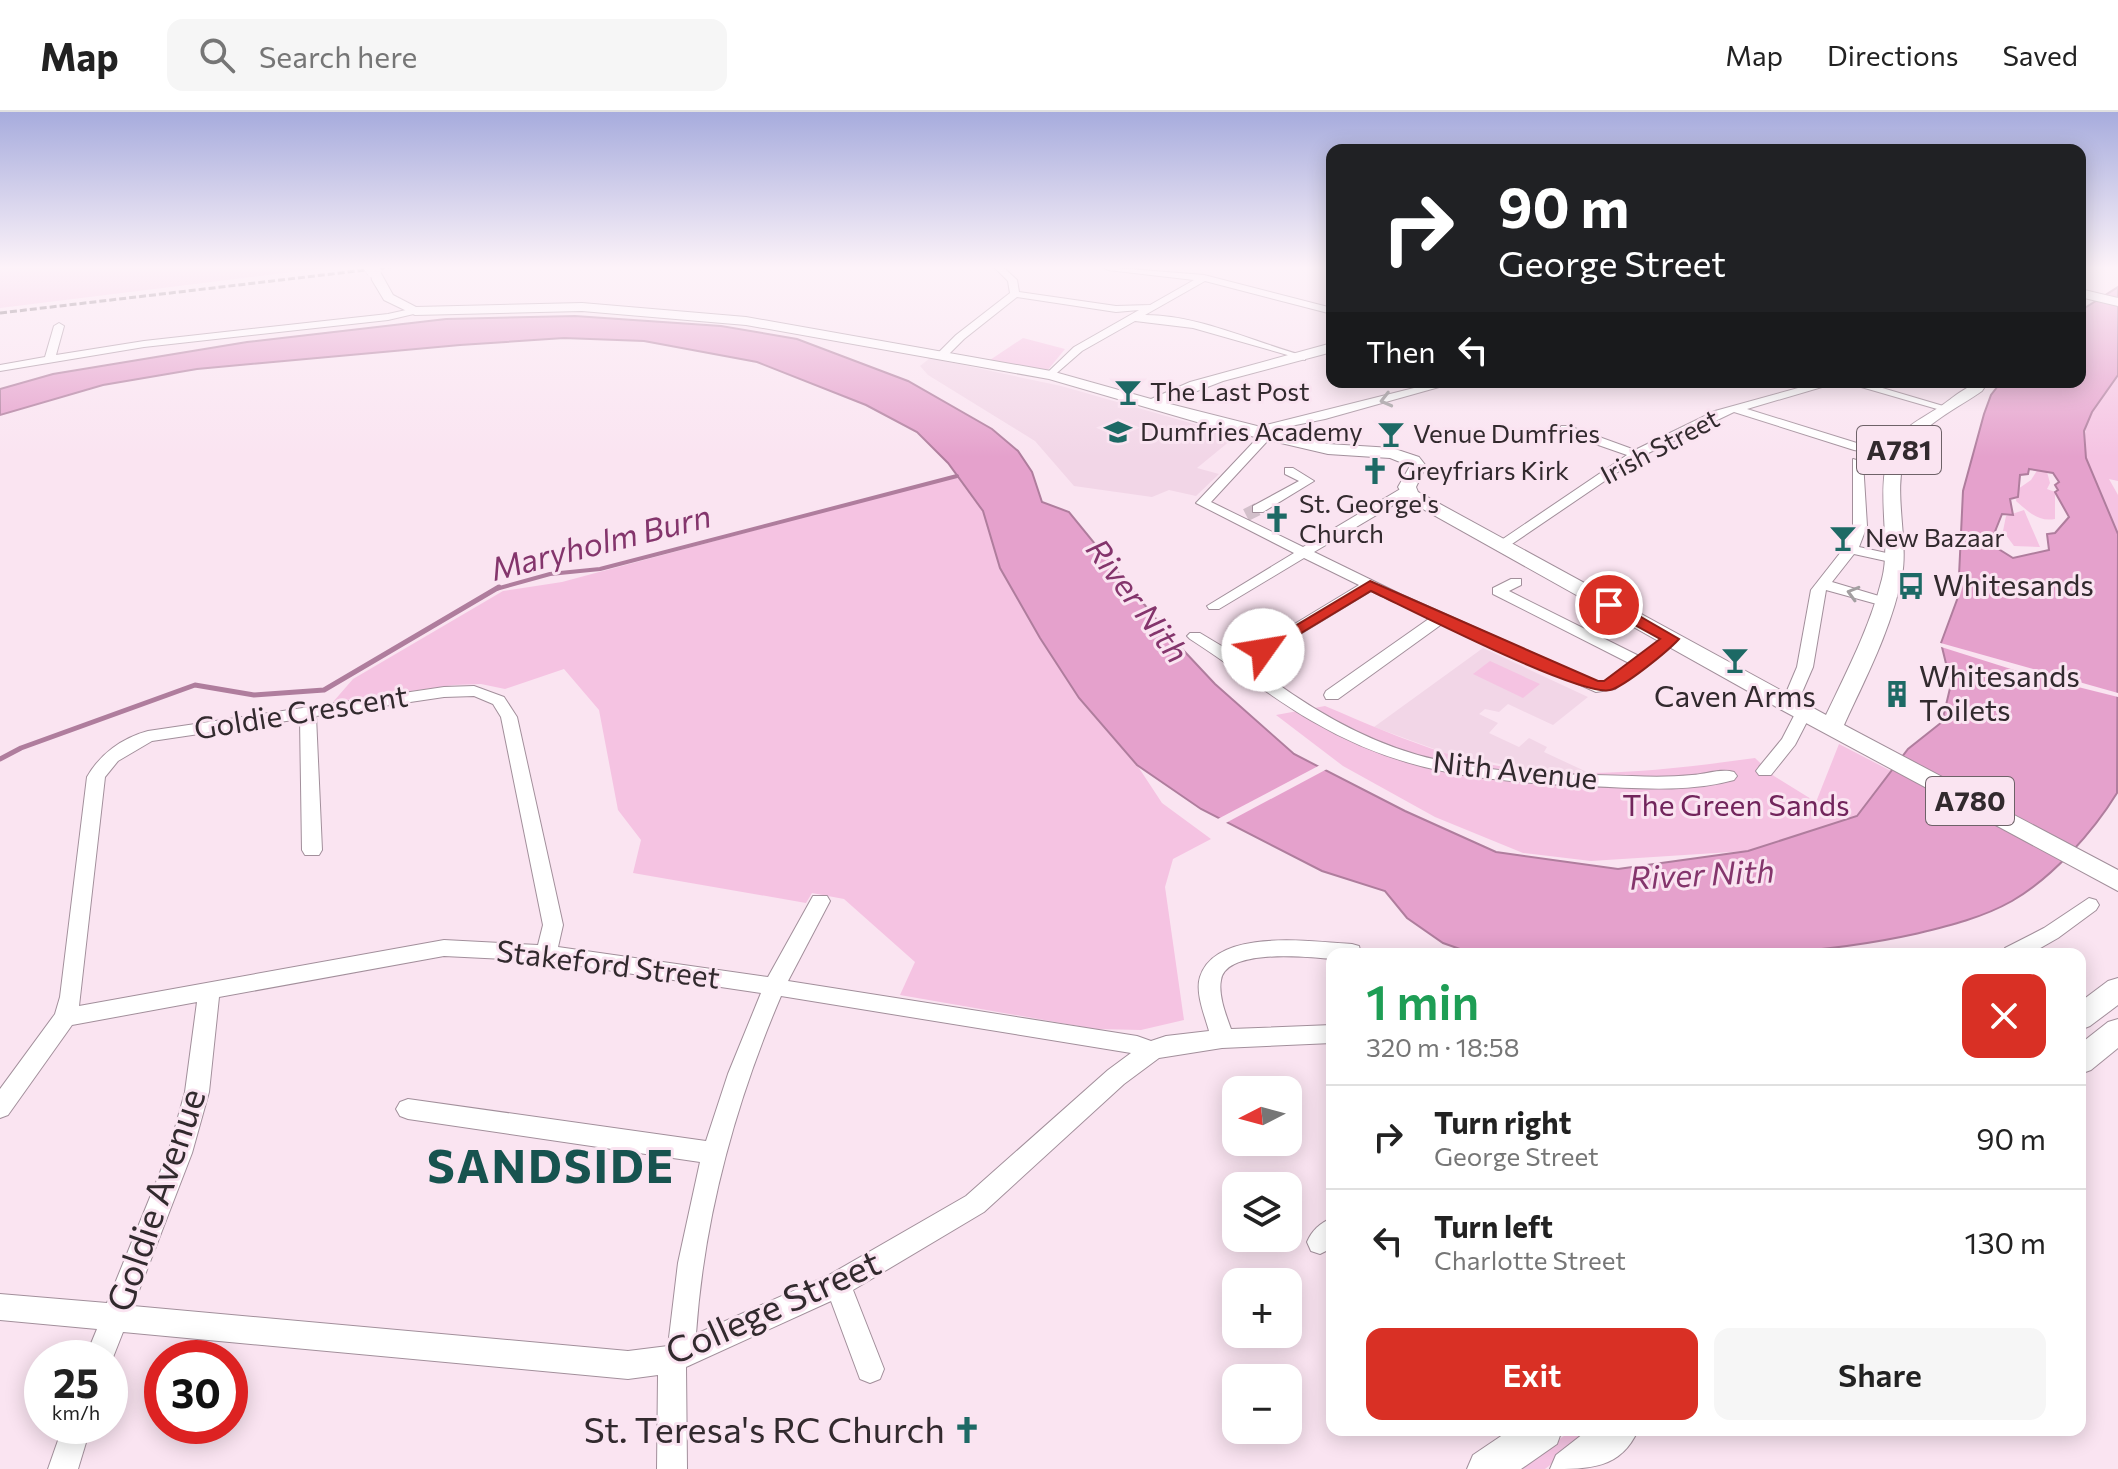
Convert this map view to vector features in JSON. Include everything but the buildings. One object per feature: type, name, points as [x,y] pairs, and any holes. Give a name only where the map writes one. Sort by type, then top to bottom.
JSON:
[{"type":"main road","points":[[801,330],[1051,375],[1249,431],[1328,449],[1392,453],[1413,460],[1418,471],[1414,496]]},
{"type":"main road","points":[[1153,404],[1207,381],[1326,349]]},
{"type":"main road","name":"A781","points":[[1832,727],[1877,628],[1895,559],[1893,475],[1897,455],[1910,434],[1977,388]]},
{"type":"main road","name":"A780","points":[[1414,496],[2118,882]]},
{"type":"main road","points":[[2086,1013],[2118,989]]},
{"type":"main road","points":[[2086,1057],[2113,1041]]},
{"type":"main road","points":[[1487,1469],[1534,1436]]},
{"type":"main road","points":[[1570,1469],[1611,1436]]},
{"type":"street","points":[[50,359],[58,330]]},
{"type":"street","points":[[0,368],[144,344],[268,330]]},
{"type":"street","points":[[941,356],[969,330]]},
{"type":"street","points":[[1051,375],[1072,353],[1105,330]]},
{"type":"street","points":[[1203,330],[1301,358]]},
{"type":"street","points":[[1249,431],[1321,417],[1429,388]]},
{"type":"street","name":"Irish Street","points":[[1501,545],[1636,454],[1719,413],[1811,388]]},
{"type":"street","points":[[1872,388],[1944,408]]},
{"type":"street","points":[[1735,409],[1858,447],[1897,455]]},
{"type":"street","points":[[1565,429],[1636,454]]},
{"type":"street","points":[[1267,435],[1203,503],[1247,515],[1303,553],[1596,687],[1609,686],[1671,639]]},
{"type":"street","points":[[1794,693],[1805,667],[1818,590],[1851,549],[1860,526],[1857,462]]},
{"type":"street","points":[[1247,515],[1308,481],[1289,471]]},
{"type":"street","points":[[1214,606],[1303,553],[1414,496]]},
{"type":"street","points":[[1851,549],[1895,559]]},
{"type":"street","points":[[1516,582],[1498,591],[1639,662]]},
{"type":"street","points":[[1822,584],[1884,602]]},
{"type":"street","points":[[1240,664],[1370,585]]},
{"type":"street","points":[[1332,695],[1440,618]]},
{"type":"street","name":"Nith Avenue","points":[[1195,636],[1310,714],[1371,745],[1419,762],[1467,772],[1668,784],[1728,776]]},
{"type":"street","name":"Goldie Crescent","points":[[65,1017],[71,997],[96,777],[103,763],[120,749],[148,736],[473,690],[492,694],[504,702],[553,925],[546,953]]},
{"type":"street","points":[[308,712],[312,850]]},
{"type":"street","points":[[1765,771],[1789,741],[1804,712]]},
{"type":"street","points":[[672,1469],[677,1357],[685,1294],[715,1153],[744,1061],[774,987],[820,901]]},
{"type":"street","points":[[2023,948],[2051,933],[2089,905]]},
{"type":"street","name":"Stakeford Street","points":[[65,1017],[444,948],[546,953],[1137,1045],[1151,1051]]},
{"type":"street","points":[[1222,1039],[1210,980],[1214,966],[1224,958],[1255,950],[1326,951]]},
{"type":"street","name":"Goldie Avenue","points":[[107,1340],[180,1153],[197,1092],[209,991]]},
{"type":"street","points":[[0,1108],[65,1017]]},
{"type":"street","name":"College Street","points":[[0,1307],[628,1365],[677,1357],[838,1284],[975,1204],[1116,1077],[1151,1051],[1166,1045],[1222,1039],[1326,1034]]},
{"type":"street","points":[[408,1109],[715,1153]]},
{"type":"street","points":[[838,1284],[870,1369]]},
{"type":"street","points":[[63,1469],[71,1444]]},
{"type":"shaded area","name":"Dumfries Academy","points":[[930,358],[1061,386],[1236,436],[1197,468],[1219,474],[1196,496],[1169,490],[1152,497],[1074,486],[1035,441],[928,375],[920,366]]},
{"type":"shaded area","points":[[1483,648],[1588,697],[1553,725],[1508,704],[1499,712],[1485,709],[1479,714],[1498,723],[1489,733],[1519,747],[1529,738],[1547,747],[1544,752],[1589,773],[1526,769],[1448,754],[1374,727]]},
{"type":"green space","points":[[1023,338],[1065,349],[1047,371],[990,360]]},
{"type":"green space","points":[[2118,374],[2118,481],[2109,479],[2118,495],[2118,534],[2091,473],[2085,441],[2093,410]]},
{"type":"green space","points":[[2038,469],[2047,472],[2050,483],[2047,489],[2055,492],[2055,519],[2039,518],[2016,501],[2018,489],[2031,480]]},
{"type":"green space","points":[[957,476],[983,511],[1000,568],[1079,698],[1137,765],[1162,803],[1211,839],[1173,859],[1165,887],[1184,1020],[1141,1030],[1096,1029],[900,995],[915,962],[844,899],[812,893],[806,903],[633,873],[641,840],[618,810],[599,710],[564,669],[505,689],[481,684],[454,685],[333,702],[353,679],[503,591],[562,582]]},
{"type":"green space","points":[[2024,510],[2040,547],[2014,546],[2003,531],[2006,516]]},
{"type":"green space","points":[[1490,661],[1540,684],[1523,698],[1473,674]]},
{"type":"green space","name":"The Green Sands","points":[[1325,706],[1445,753],[1521,769],[1599,773],[1678,768],[1755,758],[1774,776],[1816,802],[1839,744],[1891,771],[1857,816],[1813,832],[1747,851],[1591,861],[1523,853],[1435,817],[1343,766],[1276,715]]},
{"type":"green space","points":[[1564,1436],[1587,1436],[1545,1469],[1519,1469]]},
{"type":"water","name":"River Nith","points":[[348,330],[746,330],[797,339],[908,381],[992,429],[1018,451],[1032,472],[1042,502],[1069,512],[1170,636],[1215,684],[1294,754],[1405,811],[1496,852],[1618,869],[1748,851],[1857,816],[1908,749],[1942,722],[1951,684],[1941,643],[1958,597],[1963,491],[1991,395],[1996,388],[2086,388],[2086,330],[2118,330],[2118,375],[2092,412],[2084,431],[2086,458],[2118,534],[2117,793],[2084,838],[2056,867],[2012,901],[1965,921],[1927,931],[1830,948],[1457,948],[1443,943],[1407,918],[1385,891],[1322,871],[1201,809],[1137,765],[1079,698],[1040,638],[1000,568],[983,511],[948,463],[917,432],[866,405],[757,362],[644,341],[564,338],[460,345],[197,369],[103,385],[0,415],[0,389],[53,374],[247,342]],"holes":[[[2029,469],[2053,473],[2059,482],[2055,485],[2058,490],[2055,492],[2069,517],[2055,533],[2047,534],[2049,550],[2013,558],[1997,548],[1992,539],[2002,514],[2013,515],[2010,499],[2018,497],[2020,475],[2028,474]]]},
{"type":"pier","points":[[1937,642],[2118,693],[2118,697],[2030,675],[1938,646]]},
{"type":"pier","points":[[1322,764],[1329,768],[1222,825],[1214,821]]},
{"type":"waterway","name":"Maryholm Burn","points":[[496,589],[550,574],[600,569],[957,476]]},
{"type":"waterway","name":"Maryholm Burn","points":[[0,759],[21,748],[195,685],[254,695],[324,690],[499,587]]},
{"type":"tunnel","points":[[1246,515],[1258,509]]},
{"type":"place","name":"The Last Post","points":[[1128,392]]},
{"type":"place","name":"Dumfries Academy","points":[[1118,432]]},
{"type":"place","name":"Venue Dumfries","points":[[1391,434]]},
{"type":"place","name":"Greyfriars Kirk","points":[[1375,471]]},
{"type":"place","name":"St. George's Church","points":[[1277,519]]},
{"type":"place","name":"New Bazaar","points":[[1843,538]]},
{"type":"place","name":"Whitesands","points":[[1911,586]]},
{"type":"place","name":"Caven Arms","points":[[1735,660]]},
{"type":"place","name":"Whitesands Toilets","points":[[1897,694]]},
{"type":"place","name":"St. Teresa's RC Church","points":[[967,1430]]},
{"type":"district","name":"SANDSIDE","points":[[551,1167]]},
{"type":"route","points":[[1263,650],[1370,585],[1523,657],[1596,687],[1609,686],[1671,639],[1609,605]]}]
